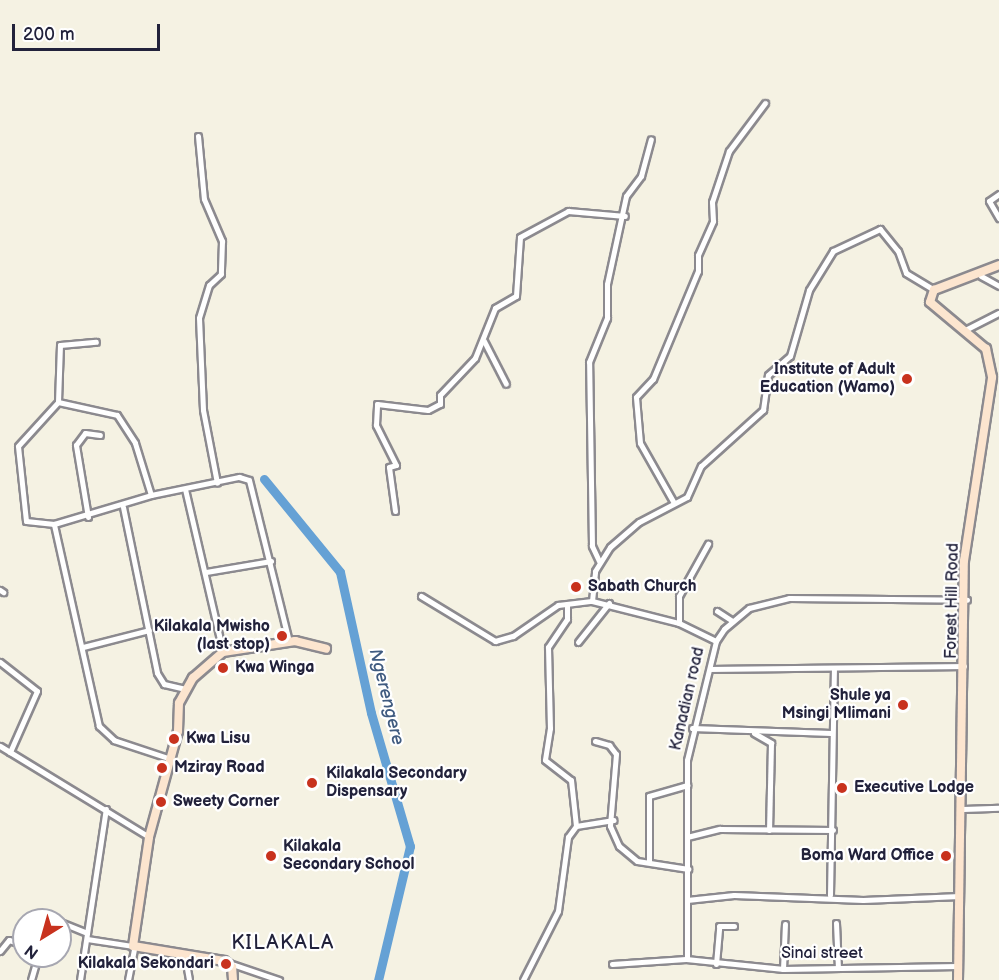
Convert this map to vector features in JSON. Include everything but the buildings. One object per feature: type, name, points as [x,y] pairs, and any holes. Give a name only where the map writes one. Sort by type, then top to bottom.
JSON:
[{"type":"street","points":[[674,503],[640,443],[636,397],[653,379],[698,271],[698,255],[713,221],[712,202],[729,151],[765,103]]},
{"type":"street","points":[[198,136],[204,200],[222,237],[221,274],[209,285],[199,318],[203,410],[218,483]]},
{"type":"street","points":[[592,601],[599,561],[592,546],[589,362],[607,318],[607,284],[625,216],[626,196],[641,176],[651,139]]},
{"type":"street","points":[[999,194],[989,201],[999,218]]},
{"type":"street","points":[[395,511],[389,467],[396,465],[376,425],[376,405],[437,406],[440,395],[484,341],[495,308],[516,296],[520,237],[568,211],[625,216]]},
{"type":"street","points":[[599,561],[639,522],[691,492],[691,477],[763,410],[768,375],[790,356],[809,290],[833,252],[880,229],[898,251],[906,273],[934,290],[959,277],[981,276],[999,264]]},
{"type":"street","points":[[981,276],[999,286]]},
{"type":"street","name":"Forest Hill Road","points":[[934,290],[930,302],[933,309],[965,330],[986,349],[992,377],[964,561],[967,600],[958,980]]},
{"type":"street","points":[[965,330],[999,313]]},
{"type":"street","points":[[484,341],[506,384]]},
{"type":"street","points":[[96,342],[60,345],[58,402],[23,436],[17,457],[26,521],[54,524],[88,517],[123,507],[151,495],[239,477],[253,483],[289,642]]},
{"type":"street","points":[[58,402],[117,415],[135,443],[151,495]]},
{"type":"street","points":[[88,517],[76,445],[85,433],[100,435]]},
{"type":"street","points":[[185,489],[206,572],[222,652]]},
{"type":"street","points":[[123,507],[159,678],[184,689]]},
{"type":"street","points":[[54,524],[99,726],[114,740],[168,758]]},
{"type":"street","points":[[679,623],[679,596],[708,544]]},
{"type":"street","points":[[206,572],[271,561]]},
{"type":"street","points":[[421,596],[471,630],[497,641],[567,604],[592,601],[609,603],[679,623],[716,641]]},
{"type":"street","name":"Kanadian road","points":[[687,959],[687,785],[692,728],[711,669],[716,641],[731,620],[758,604],[789,598],[967,600]]},
{"type":"street","points":[[578,642],[609,603]]},
{"type":"street","points":[[523,980],[558,911],[567,864],[565,846],[576,826],[571,780],[545,760],[550,728],[548,647],[567,620],[567,604]]},
{"type":"street","points":[[717,611],[731,620]]},
{"type":"street","points":[[83,647],[149,630]]},
{"type":"street","points":[[128,980],[149,837],[184,689],[222,652],[289,642],[326,649]]},
{"type":"street","points":[[0,662],[37,692],[10,752]]},
{"type":"street","points":[[711,669],[834,670],[966,666]]},
{"type":"street","points":[[830,896],[833,830],[831,734],[834,670]]},
{"type":"street","points":[[692,728],[777,735],[831,734]]},
{"type":"street","points":[[752,732],[771,743]]},
{"type":"street","points":[[769,830],[771,743],[777,735]]},
{"type":"street","points":[[595,741],[609,744],[616,754],[614,820],[610,829],[619,846],[637,861],[688,868]]},
{"type":"street","points":[[0,746],[149,837]]},
{"type":"street","points":[[649,862],[649,796],[687,785]]},
{"type":"street","points":[[963,809],[999,808]]},
{"type":"street","points":[[80,980],[106,809]]},
{"type":"street","points":[[576,826],[614,820]]},
{"type":"street","points":[[687,837],[720,829],[833,830]]},
{"type":"street","points":[[687,900],[830,896],[960,896]]},
{"type":"street","points":[[836,923],[838,968]]},
{"type":"street","points":[[783,969],[785,924]]},
{"type":"street","points":[[716,964],[719,926],[734,926]]},
{"type":"street","points":[[72,928],[87,936],[185,957],[227,963],[279,980]]},
{"type":"street","points":[[0,951],[9,940],[12,941]]},
{"type":"street","points":[[185,957],[189,980]]},
{"type":"street","name":"Sinai street","points":[[612,963],[687,959],[716,964],[783,969],[958,966]]},
{"type":"street","points":[[227,963],[233,980]]},
{"type":"waterway","name":"Ngerengere","points":[[264,479],[340,572],[371,713],[410,846],[378,980]]},
{"type":"place","name":"Institute of Adult Education (Wamo)","points":[[907,379]]},
{"type":"place","name":"Sabath Church","points":[[576,587]]},
{"type":"place","name":"Kilakala Mwisho (last stop)","points":[[282,636]]},
{"type":"place","name":"Kwa Winga","points":[[223,668]]},
{"type":"place","name":"Shule ya Msingi Mlimani","points":[[903,705]]},
{"type":"place","name":"Kwa Lisu","points":[[174,739]]},
{"type":"place","name":"Mziray Road","points":[[162,768]]},
{"type":"place","name":"Kilakala Secondary Dispensary","points":[[312,783]]},
{"type":"place","name":"Executive Lodge","points":[[842,788]]},
{"type":"place","name":"Sweety Corner","points":[[161,802]]},
{"type":"place","name":"Kilakala Secondary School","points":[[271,856]]},
{"type":"place","name":"Boma Ward Office","points":[[946,856]]},
{"type":"place","name":"Kilakala Sekondari","points":[[226,964]]},
{"type":"district","name":"KILAKALA","points":[[283,943]]}]
